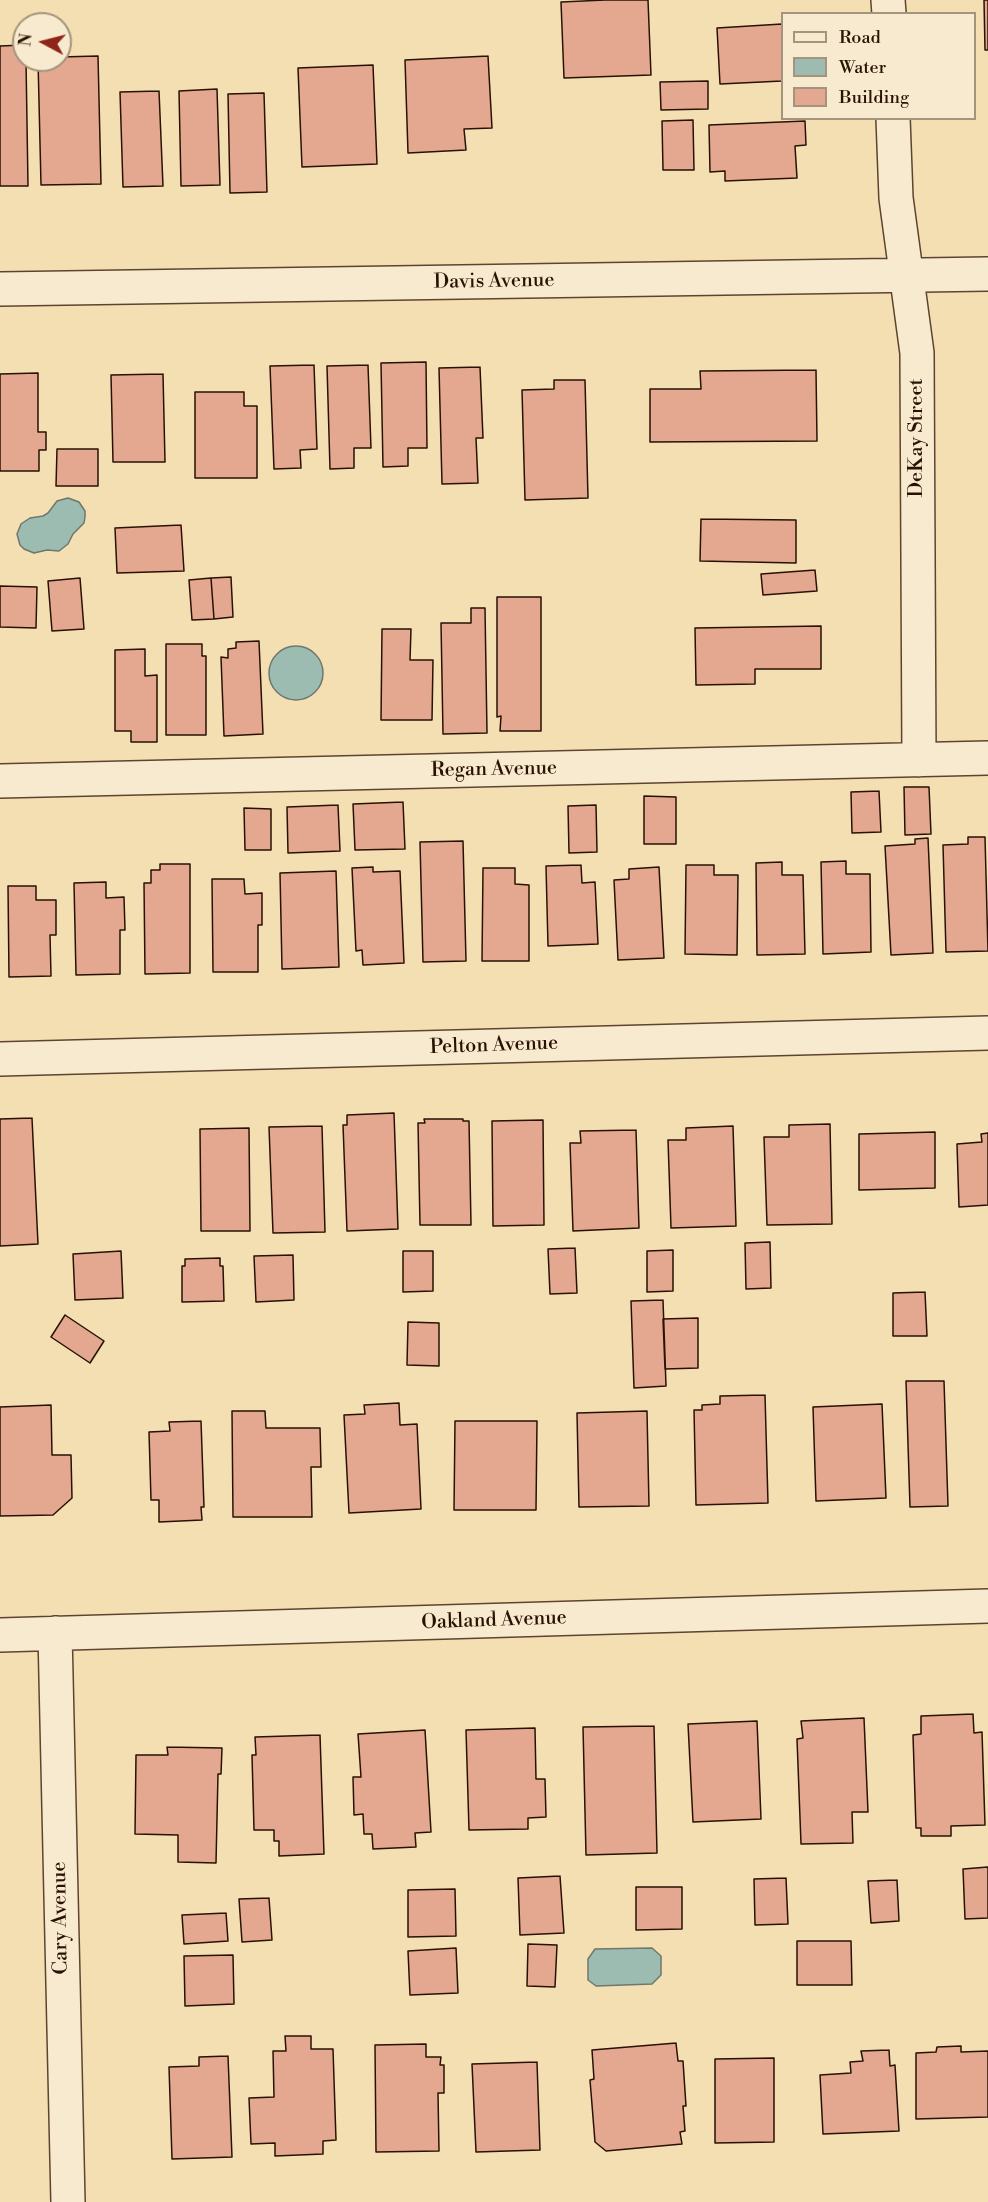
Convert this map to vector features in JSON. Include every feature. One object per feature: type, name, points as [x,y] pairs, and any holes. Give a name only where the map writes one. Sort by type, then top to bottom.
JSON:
[{"type":"street","name":"DeKay Street","points":[[893,120],[896,198],[917,353],[919,760]]},
{"type":"street","name":"Davis Avenue","points":[[0,289],[988,274]]},
{"type":"street","name":"Regan Avenue","points":[[0,781],[988,758]]},
{"type":"street","name":"Pelton Avenue","points":[[0,1059],[988,1033]]},
{"type":"street","name":"Oakland Avenue","points":[[0,1635],[988,1606]]},
{"type":"street","name":"Cary Avenue","points":[[55,1634],[68,2202]]},
{"type":"water","points":[[68,498],[79,502],[85,511],[85,517],[84,523],[73,534],[68,544],[59,551],[47,550],[34,553],[24,549],[20,545],[17,534],[21,524],[30,518],[43,516],[57,501]]},
{"type":"water","points":[[296,646],[306,648],[315,654],[321,663],[323,673],[321,683],[315,692],[306,698],[296,700],[286,698],[277,692],[271,683],[269,673],[271,663],[277,654],[286,648]]},
{"type":"water","points":[[652,1948],[661,1956],[661,1975],[652,1984],[596,1986],[588,1980],[588,1959],[595,1949]]},
{"type":"building","points":[[648,0],[651,75],[564,78],[561,2]]},
{"type":"building","points":[[984,0],[988,0],[988,50],[985,50]]},
{"type":"building","points":[[781,24],[781,81],[720,84],[717,28]]},
{"type":"building","points":[[0,46],[12,46],[12,72],[26,72],[28,186],[0,186]]},
{"type":"building","points":[[98,56],[101,184],[41,185],[38,72],[72,72],[72,57]]},
{"type":"building","points":[[488,56],[492,128],[464,129],[466,150],[408,153],[405,60]]},
{"type":"building","points":[[373,65],[377,164],[302,167],[298,68]]},
{"type":"building","points":[[708,81],[708,109],[661,110],[660,82]]},
{"type":"building","points":[[217,89],[220,185],[181,186],[179,91]]},
{"type":"building","points":[[159,91],[163,186],[123,187],[120,92]]},
{"type":"building","points":[[264,93],[267,192],[230,193],[228,94]]},
{"type":"building","points":[[693,120],[694,170],[663,170],[662,121]]},
{"type":"building","points":[[805,121],[806,145],[795,146],[797,178],[725,181],[725,171],[710,172],[709,125]]},
{"type":"building","points":[[426,362],[427,448],[408,448],[408,466],[383,467],[381,363]]},
{"type":"building","points":[[314,365],[317,449],[300,450],[301,468],[274,469],[270,366]]},
{"type":"building","points":[[368,365],[371,448],[354,448],[354,468],[330,469],[327,366]]},
{"type":"building","points":[[480,367],[483,438],[476,438],[478,483],[442,484],[439,368]]},
{"type":"building","points":[[816,370],[817,441],[650,442],[650,389],[701,389],[700,371]]},
{"type":"building","points":[[38,373],[38,432],[46,432],[46,450],[39,450],[39,471],[0,471],[0,374]]},
{"type":"building","points":[[163,374],[165,462],[113,462],[111,375]]},
{"type":"building","points":[[554,380],[585,380],[588,498],[525,500],[522,390],[554,389]]},
{"type":"building","points":[[195,392],[244,392],[244,406],[257,406],[257,478],[195,478]]},
{"type":"building","points":[[57,449],[98,449],[98,486],[56,486]]},
{"type":"building","points":[[701,519],[796,520],[796,563],[700,561]]},
{"type":"building","points":[[181,525],[184,571],[117,573],[115,528]]},
{"type":"building","points":[[815,570],[817,591],[763,595],[761,574]]},
{"type":"building","points":[[231,577],[233,617],[214,619],[211,578]]},
{"type":"building","points":[[80,578],[84,629],[52,631],[48,581]]},
{"type":"building","points":[[211,578],[214,619],[192,620],[189,580]]},
{"type":"building","points":[[0,586],[37,587],[36,628],[0,627]]},
{"type":"building","points":[[497,597],[541,597],[541,731],[500,731],[501,716],[497,717]]},
{"type":"building","points":[[471,608],[485,608],[487,733],[443,734],[441,623],[471,623]]},
{"type":"building","points":[[821,626],[821,669],[755,669],[755,684],[696,685],[695,628]]},
{"type":"building","points":[[382,629],[411,629],[410,660],[433,660],[432,720],[381,720]]},
{"type":"building","points":[[259,641],[263,734],[224,736],[221,657],[228,658],[228,649],[236,648],[236,642]]},
{"type":"building","points":[[166,644],[202,644],[202,656],[206,656],[206,735],[166,735]]},
{"type":"building","points":[[145,649],[145,676],[157,675],[157,742],[131,742],[131,731],[115,731],[115,650]]},
{"type":"building","points":[[904,787],[929,787],[931,834],[905,835]]},
{"type":"building","points":[[879,791],[881,832],[852,833],[851,792]]},
{"type":"building","points":[[644,796],[676,797],[676,844],[644,844]]},
{"type":"building","points":[[403,802],[405,849],[355,850],[353,804]]},
{"type":"building","points":[[338,805],[340,851],[288,853],[287,807]]},
{"type":"building","points":[[596,805],[597,852],[569,853],[568,806]]},
{"type":"building","points":[[244,808],[271,809],[271,850],[245,850]]},
{"type":"building","points":[[968,837],[985,837],[988,951],[946,952],[943,845],[968,844]]},
{"type":"building","points":[[928,838],[933,953],[891,955],[885,846],[915,844],[915,839]]},
{"type":"building","points":[[463,841],[466,961],[423,962],[420,842]]},
{"type":"building","points":[[846,861],[846,874],[870,874],[871,952],[823,954],[821,862]]},
{"type":"building","points":[[782,862],[782,875],[803,875],[805,954],[757,955],[756,863]]},
{"type":"building","points":[[160,864],[190,864],[190,973],[145,974],[144,883],[151,883],[151,870],[160,870]]},
{"type":"building","points":[[581,865],[582,883],[595,882],[598,944],[548,946],[546,866]]},
{"type":"building","points":[[686,865],[714,865],[714,875],[738,875],[737,955],[685,954]]},
{"type":"building","points":[[373,867],[373,872],[400,871],[404,963],[363,965],[362,950],[356,951],[352,868]]},
{"type":"building","points":[[659,867],[664,958],[618,960],[614,880],[629,879],[629,869]]},
{"type":"building","points":[[483,868],[515,868],[515,884],[529,885],[529,961],[482,961]]},
{"type":"building","points":[[336,871],[339,967],[282,969],[280,873]]},
{"type":"building","points":[[212,879],[244,879],[245,894],[262,893],[262,925],[258,925],[258,972],[213,972]]},
{"type":"building","points":[[106,882],[106,898],[124,897],[125,930],[120,930],[120,974],[76,975],[74,883]]},
{"type":"building","points":[[8,886],[36,886],[36,900],[56,900],[56,935],[50,935],[51,976],[9,977]]},
{"type":"building","points":[[394,1113],[398,1229],[347,1231],[343,1125],[347,1125],[347,1115]]},
{"type":"building","points":[[32,1118],[38,1244],[0,1246],[0,1119]]},
{"type":"building","points":[[424,1119],[469,1121],[471,1225],[420,1225],[418,1123],[425,1123]]},
{"type":"building","points":[[543,1120],[544,1225],[493,1226],[492,1121]]},
{"type":"building","points":[[830,1124],[832,1224],[767,1225],[764,1137],[789,1137],[789,1125]]},
{"type":"building","points":[[322,1126],[325,1232],[273,1233],[269,1127]]},
{"type":"building","points":[[733,1126],[736,1226],[671,1228],[668,1140],[686,1140],[686,1128]]},
{"type":"building","points":[[249,1128],[250,1231],[201,1231],[200,1129]]},
{"type":"building","points":[[636,1130],[639,1228],[573,1231],[570,1143],[581,1143],[580,1131]]},
{"type":"building","points":[[935,1132],[935,1188],[859,1190],[859,1134]]},
{"type":"building","points":[[988,1133],[988,1205],[959,1207],[957,1144],[982,1142],[981,1134]]},
{"type":"building","points":[[770,1242],[771,1288],[746,1289],[745,1243]]},
{"type":"building","points":[[575,1248],[577,1293],[550,1294],[548,1249]]},
{"type":"building","points":[[673,1250],[673,1291],[647,1292],[647,1251]]},
{"type":"building","points":[[121,1251],[123,1298],[75,1300],[73,1254]]},
{"type":"building","points":[[403,1251],[433,1251],[433,1291],[403,1292]]},
{"type":"building","points":[[293,1255],[294,1300],[256,1302],[254,1256]]},
{"type":"building","points":[[220,1258],[220,1266],[223,1266],[224,1301],[182,1302],[182,1266],[185,1266],[185,1259]]},
{"type":"building","points":[[925,1292],[927,1336],[893,1336],[893,1293]]},
{"type":"building","points":[[663,1300],[666,1386],[634,1388],[631,1301]]},
{"type":"building","points":[[65,1315],[104,1341],[90,1363],[51,1337]]},
{"type":"building","points":[[698,1318],[698,1368],[665,1369],[663,1319]]},
{"type":"building","points":[[408,1322],[439,1323],[439,1366],[407,1365]]},
{"type":"building","points":[[906,1381],[944,1381],[948,1506],[910,1507]]},
{"type":"building","points":[[765,1395],[768,1503],[696,1505],[694,1410],[702,1410],[702,1405],[720,1404],[720,1396]]},
{"type":"building","points":[[399,1403],[400,1425],[417,1424],[421,1509],[349,1513],[344,1415],[365,1414],[364,1405]]},
{"type":"building","points":[[882,1404],[886,1498],[816,1501],[813,1407]]},
{"type":"building","points":[[51,1405],[52,1455],[71,1455],[72,1498],[53,1515],[0,1516],[0,1407]]},
{"type":"building","points":[[232,1411],[265,1411],[266,1428],[320,1428],[321,1467],[311,1467],[312,1517],[233,1517]]},
{"type":"building","points":[[647,1411],[649,1506],[579,1507],[577,1413]]},
{"type":"building","points":[[201,1421],[204,1507],[201,1507],[202,1520],[159,1522],[159,1500],[151,1500],[149,1432],[170,1431],[169,1422]]},
{"type":"building","points":[[455,1421],[537,1421],[536,1510],[454,1510]]},
{"type":"building","points":[[973,1714],[974,1733],[982,1732],[985,1825],[951,1826],[951,1836],[921,1836],[921,1828],[916,1828],[913,1735],[921,1734],[921,1716]]},
{"type":"building","points":[[864,1718],[868,1812],[852,1812],[853,1843],[801,1844],[797,1739],[803,1738],[801,1721]]},
{"type":"building","points":[[757,1721],[761,1819],[693,1822],[688,1724]]},
{"type":"building","points":[[654,1726],[657,1853],[586,1855],[583,1727]]},
{"type":"building","points":[[535,1728],[536,1779],[545,1779],[546,1817],[528,1818],[528,1829],[469,1830],[466,1730]]},
{"type":"building","points":[[425,1730],[431,1832],[415,1833],[416,1847],[373,1849],[372,1834],[364,1834],[363,1814],[354,1815],[353,1777],[361,1777],[358,1734]]},
{"type":"building","points":[[320,1735],[324,1854],[279,1856],[279,1841],[274,1841],[274,1830],[254,1830],[252,1755],[256,1755],[255,1737]]},
{"type":"building","points":[[167,1747],[222,1748],[221,1774],[218,1774],[216,1863],[178,1862],[178,1835],[135,1834],[136,1755],[168,1755]]},
{"type":"building","points":[[988,1867],[988,1918],[965,1919],[963,1869]]},
{"type":"building","points":[[560,1876],[564,1933],[520,1935],[518,1878]]},
{"type":"building","points":[[786,1878],[788,1924],[755,1925],[754,1879]]},
{"type":"building","points":[[897,1880],[899,1921],[871,1923],[868,1881]]},
{"type":"building","points":[[636,1887],[682,1887],[682,1929],[636,1930]]},
{"type":"building","points":[[455,1889],[456,1936],[408,1937],[408,1890]]},
{"type":"building","points":[[269,1898],[272,1940],[242,1942],[239,1899]]},
{"type":"building","points":[[226,1913],[228,1941],[184,1944],[182,1915]]},
{"type":"building","points":[[797,1941],[851,1941],[852,1985],[797,1985]]},
{"type":"building","points":[[528,1944],[557,1945],[555,1987],[527,1986]]},
{"type":"building","points":[[456,1948],[458,1993],[410,1995],[408,1951]]},
{"type":"building","points":[[233,1955],[234,2004],[185,2006],[184,1956]]},
{"type":"building","points":[[285,2036],[311,2036],[311,2049],[333,2049],[336,2140],[323,2141],[323,2154],[275,2156],[275,2143],[251,2144],[249,2098],[274,2097],[273,2051],[286,2051]]},
{"type":"building","points":[[676,2043],[678,2061],[683,2061],[686,2106],[683,2106],[685,2131],[680,2132],[682,2144],[606,2151],[595,2142],[590,2080],[594,2079],[592,2050]]},
{"type":"building","points":[[426,2044],[426,2057],[441,2057],[440,2065],[444,2065],[444,2093],[438,2093],[439,2151],[376,2152],[375,2045]]},
{"type":"building","points":[[961,2046],[961,2052],[988,2051],[988,2117],[916,2119],[916,2053],[936,2052],[937,2047]]},
{"type":"building","points":[[889,2050],[890,2066],[895,2065],[899,2131],[823,2134],[820,2075],[851,2073],[850,2062],[863,2061],[861,2051]]},
{"type":"building","points":[[228,2056],[232,2157],[172,2159],[169,2067],[199,2066],[199,2057]]},
{"type":"building","points":[[774,2058],[774,2142],[715,2143],[715,2059]]},
{"type":"building","points":[[537,2062],[540,2150],[476,2152],[472,2064]]}]
